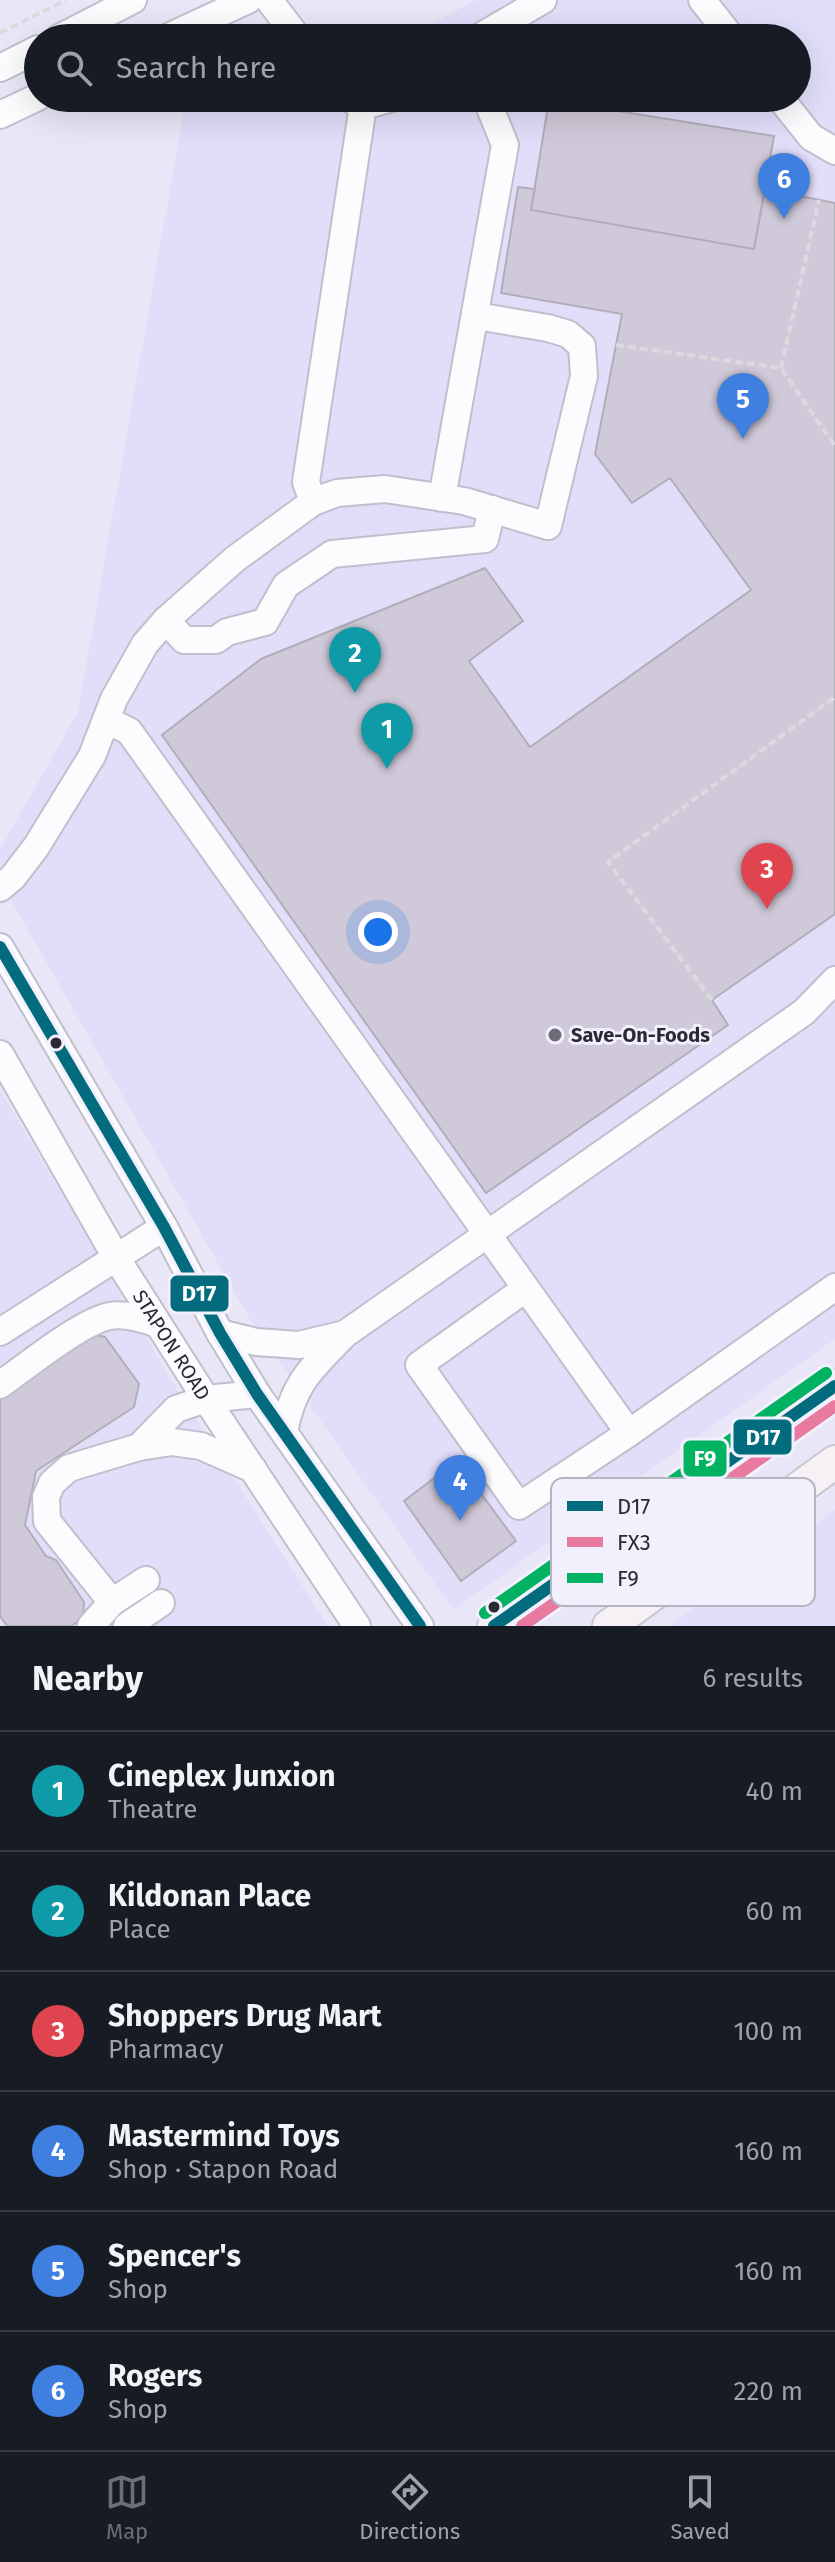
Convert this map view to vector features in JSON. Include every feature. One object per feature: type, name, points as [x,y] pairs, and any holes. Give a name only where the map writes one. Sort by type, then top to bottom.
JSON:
[{"type":"main road","points":[[704,1478],[835,1386]]},
{"type":"main road","points":[[813,1478],[835,1462]]},
{"type":"main road","points":[[494,1626],[551,1586]]},
{"type":"main road","points":[[609,1626],[637,1606]]},
{"type":"street","points":[[86,24],[133,0]]},
{"type":"street","points":[[196,24],[248,0]]},
{"type":"street","points":[[269,0],[287,24]]},
{"type":"street","points":[[502,24],[543,0]]},
{"type":"street","points":[[707,2],[722,24]]},
{"type":"street","points":[[0,68],[24,56]]},
{"type":"street","points":[[0,115],[24,104]]},
{"type":"street","points":[[313,502],[306,482],[355,112]]},
{"type":"street","points":[[442,498],[505,145],[492,112]]},
{"type":"street","points":[[791,112],[811,137],[835,151]]},
{"type":"street","points":[[0,888],[13,877],[36,847],[92,756],[114,699],[145,644],[166,620],[235,559],[313,502],[337,493],[385,489],[492,509],[548,526],[584,376],[582,346],[568,334],[548,328],[476,316]]},
{"type":"street","points":[[166,620],[184,640],[216,640],[227,632],[265,622],[286,585],[332,554],[485,539],[492,509]]},
{"type":"street","points":[[106,720],[129,731],[629,1433]]},
{"type":"street","points":[[0,947],[164,1227],[220,1333],[257,1394],[420,1626]]},
{"type":"street","points":[[284,1432],[289,1404],[301,1380],[345,1334],[804,1012],[835,980]]},
{"type":"street","name":"STAPON ROAD","points":[[0,1054],[117,1259],[357,1626]]},
{"type":"street","points":[[0,1332],[164,1227]]},
{"type":"street","points":[[561,1478],[835,1287]]},
{"type":"street","points":[[525,1289],[419,1365],[519,1506],[551,1485]]},
{"type":"street","points":[[0,1385],[88,1324],[106,1317],[125,1316],[158,1324]]},
{"type":"street","points":[[220,1333],[256,1342],[299,1345],[345,1334]]},
{"type":"street","points":[[139,1447],[176,1409],[206,1399],[257,1394]]},
{"type":"street","points":[[112,1602],[47,1521],[46,1497],[52,1483],[69,1468],[139,1447],[172,1442],[201,1446],[253,1469]]},
{"type":"street","points":[[91,1626],[112,1602],[146,1580]]},
{"type":"street","points":[[127,1626],[161,1603]]},
{"type":"path","points":[[0,33],[66,0]]},
{"type":"path","points":[[781,368],[819,200]]},
{"type":"path","points":[[616,345],[781,368],[835,446]]},
{"type":"path","points":[[712,1000],[608,862],[835,697]]},
{"type":"shaded area","points":[[476,0],[835,0],[835,1339],[639,1478],[551,1478],[551,1540],[453,1610],[251,1321],[0,881],[0,849],[78,712],[184,112],[811,112],[811,24],[431,24]]},
{"type":"shaded area","points":[[0,1089],[169,1376],[328,1626],[0,1626]]},
{"type":"shaded area","points":[[835,1510],[835,1626],[669,1626],[698,1606],[815,1606],[815,1524]]},
{"type":"building","points":[[547,112],[624,112],[774,136],[754,249],[531,210]]},
{"type":"building","points":[[518,187],[535,189],[531,210],[754,249],[765,189],[835,203],[835,914],[712,1000],[728,1025],[486,1193],[162,735],[261,659],[485,568],[523,621],[469,661],[530,747],[751,590],[670,478],[632,503],[595,454],[622,314],[501,293]]},
{"type":"building","points":[[88,1333],[105,1337],[139,1384],[134,1407],[36,1471],[25,1525],[46,1556],[56,1560],[84,1602],[83,1618],[71,1626],[7,1626],[0,1616],[0,1399]]},
{"type":"building","points":[[457,1461],[516,1541],[461,1581],[404,1501]]},
{"type":"transit line","name":"D17","points":[[0,947],[164,1227],[220,1333],[257,1394],[420,1626]]},
{"type":"transit line","name":"F9","points":[[677,1478],[826,1373]]},
{"type":"transit line","name":"D17","points":[[704,1478],[835,1386]]},
{"type":"transit line","name":"FX3","points":[[733,1478],[835,1406]]},
{"type":"transit line","name":"F9","points":[[485,1613],[551,1567]]},
{"type":"transit line","name":"D17","points":[[494,1626],[551,1586]]},
{"type":"transit line","name":"FX3","points":[[522,1626],[551,1606]]},
{"type":"place","name":"Rogers","points":[[784,219]]},
{"type":"place","name":"Spencer's","points":[[743,439]]},
{"type":"place","name":"Kildonan Place","points":[[355,693]]},
{"type":"place","name":"Cineplex Junxion","points":[[387,769]]},
{"type":"place","name":"Shoppers Drug Mart","points":[[767,909]]},
{"type":"place","name":"Save-On-Foods","points":[[555,1035]]},
{"type":"place","name":"Mastermind Toys","points":[[460,1521]]}]
